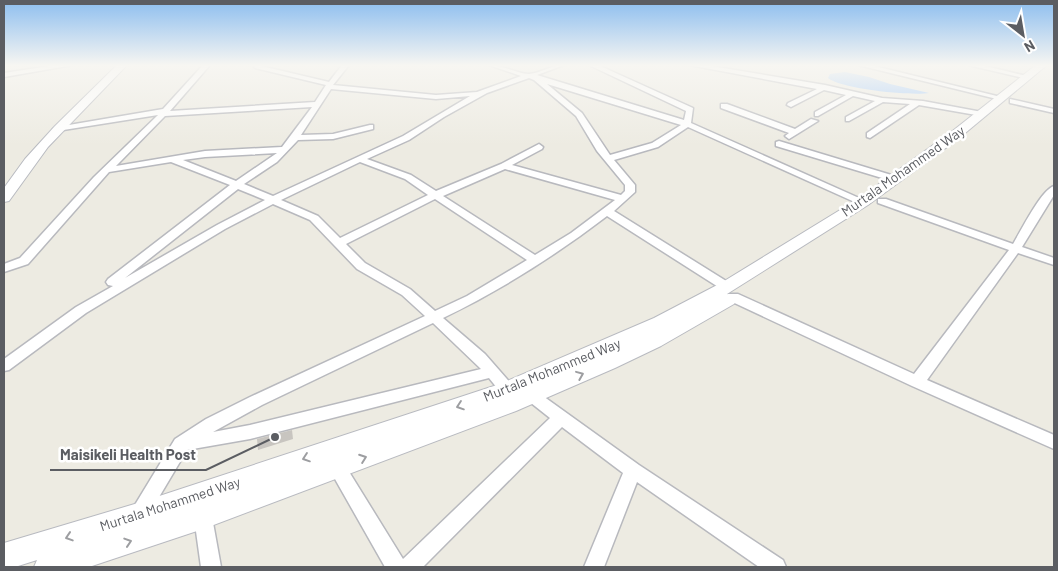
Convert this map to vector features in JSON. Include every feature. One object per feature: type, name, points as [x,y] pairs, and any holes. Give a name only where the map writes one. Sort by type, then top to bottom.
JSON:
[{"type":"main road","points":[[4,198],[42,145],[95,92]]},
{"type":"main road","name":"Murtala Mohammed Way","points":[[48,567],[203,517],[530,395],[608,363],[654,341],[961,146],[1015,92]]},
{"type":"main road","name":"Murtala Mohammed Way","points":[[873,202],[894,179],[982,114],[1018,92]]},
{"type":"main road","name":"Murtala Mohammed Way","points":[[4,557],[138,515],[508,390],[730,292]]},
{"type":"street","points":[[4,268],[24,261],[107,170],[184,92]]},
{"type":"street","points":[[81,310],[90,298],[173,236],[238,184],[276,159],[285,150],[325,92]]},
{"type":"street","points":[[388,92],[436,97],[484,92]]},
{"type":"street","points":[[4,366],[81,310],[221,227],[273,200],[406,138],[441,115],[484,92]]},
{"type":"street","points":[[138,515],[181,444],[212,424],[256,401],[472,299],[608,212],[624,199],[630,192],[630,185],[600,149],[579,115],[550,92]]},
{"type":"street","points":[[580,92],[687,124],[873,202],[1054,262]]},
{"type":"street","points":[[608,159],[655,145],[687,124],[690,110],[652,92]]},
{"type":"street","points":[[791,105],[816,92]]},
{"type":"street","points":[[843,92],[882,100],[917,103],[982,114]]},
{"type":"street","points":[[972,92],[1054,111]]},
{"type":"street","points":[[852,94],[779,144],[894,179]]},
{"type":"street","points":[[849,119],[882,100]]},
{"type":"street","points":[[870,135],[917,103]]},
{"type":"street","points":[[57,128],[165,112],[318,104]]},
{"type":"street","points":[[724,106],[795,132]]},
{"type":"street","points":[[294,137],[321,139],[346,137],[370,128]]},
{"type":"street","points":[[338,243],[436,195],[504,166],[539,147]]},
{"type":"street","points":[[107,170],[205,154],[285,150]]},
{"type":"street","points":[[171,159],[238,184],[314,218],[361,266],[406,292],[480,358],[508,390]]},
{"type":"street","points":[[359,159],[408,177],[535,260]]},
{"type":"street","points":[[504,166],[624,199]]},
{"type":"street","points":[[917,382],[1016,248],[1054,189]]},
{"type":"street","points":[[608,212],[730,292],[917,382],[1054,442]]},
{"type":"street","points":[[181,444],[250,432],[492,372]]},
{"type":"street","points":[[530,395],[633,470],[776,567]]},
{"type":"street","points":[[409,567],[561,418]]},
{"type":"street","points":[[337,467],[396,567]]},
{"type":"street","points":[[598,565],[633,470]]},
{"type":"street","points":[[203,517],[211,567]]},
{"type":"water","points":[[887,92],[929,93],[920,94]]},
{"type":"building","points":[[292,430],[293,439],[258,450],[257,439]]},
{"type":"place","name":"Maisikeli Health Post","points":[[275,437]]}]
